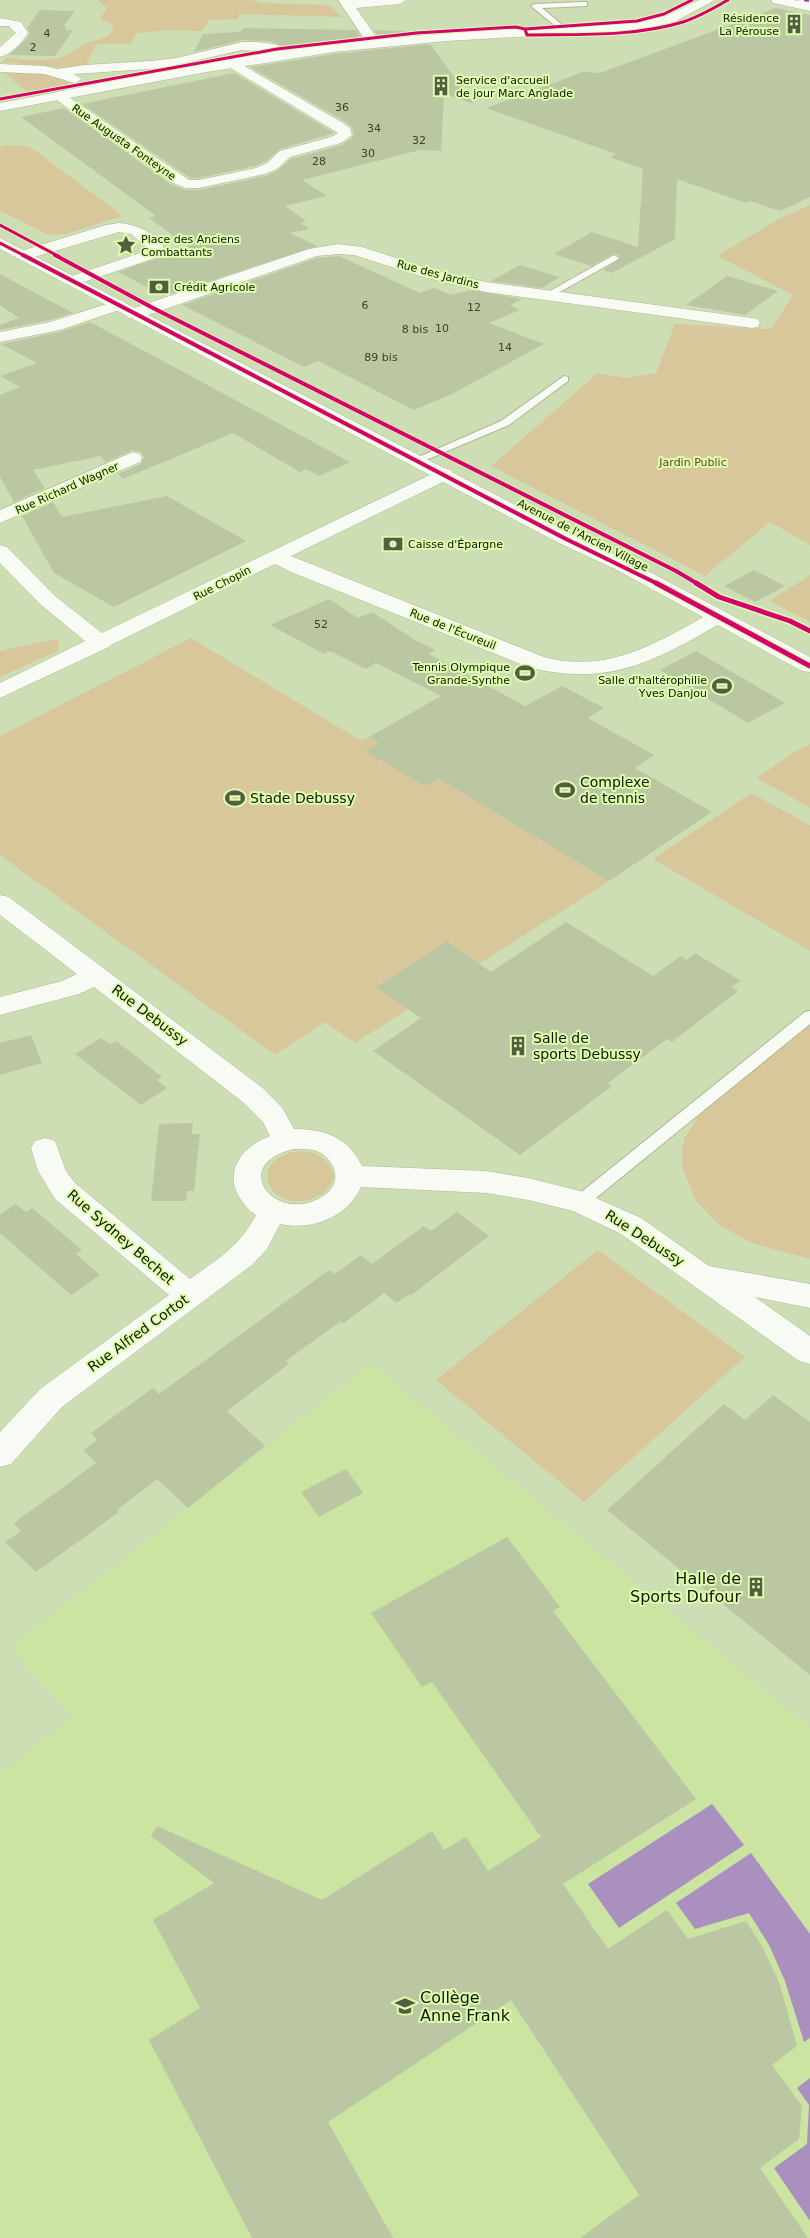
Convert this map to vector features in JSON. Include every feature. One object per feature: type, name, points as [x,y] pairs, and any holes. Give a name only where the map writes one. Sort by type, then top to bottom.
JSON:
[{"type":"street","points":[[346,2],[400,0]]},
{"type":"street","points":[[0,107],[232,63],[286,55],[374,44],[620,28],[656,22],[683,14],[709,0]]},
{"type":"street","points":[[777,0],[810,7]]},
{"type":"street","points":[[804,0],[810,1]]},
{"type":"street","points":[[346,2],[374,44]]},
{"type":"street","points":[[0,22],[14,24],[20,28],[22,33],[18,39],[0,53]]},
{"type":"street","points":[[59,73],[89,68],[164,64],[215,50],[249,46],[273,48],[286,55]]},
{"type":"street","name":"Rue Augusta Fonteyne","points":[[58,96],[178,180],[190,184],[208,183],[266,169],[285,154],[336,140],[344,135],[345,131],[342,128],[232,63]]},
{"type":"street","points":[[0,68],[37,68],[59,73],[77,80],[91,90]]},
{"type":"street","points":[[24,255],[111,228],[122,227],[133,228],[156,248],[155,253],[72,281]]},
{"type":"street","name":"Avenue de l'Ancien Village","points":[[0,243],[566,539],[630,582],[810,666]]},
{"type":"street","name":"Rue des Jardins","points":[[134,314],[308,254],[338,248],[361,251],[453,280],[546,296],[752,323]]},
{"type":"street","points":[[0,337],[54,326],[119,305]]},
{"type":"street","name":"Rue Richard Wagner","points":[[0,517],[133,458]]},
{"type":"street","name":"Rue Chopin","points":[[0,691],[102,643],[274,556],[444,474]]},
{"type":"street","points":[[0,551],[57,611],[102,643]]},
{"type":"street","name":"Rue de l'Écureuil","points":[[274,556],[316,575],[536,662],[554,667],[585,668],[632,660],[650,654],[712,620]]},
{"type":"street","name":"Avenue de l'Ancien Village","points":[[712,620],[810,681]]},
{"type":"street","name":"Rue Debussy","points":[[0,903],[98,975],[254,1096],[273,1116],[286,1140]]},
{"type":"street","points":[[0,1006],[70,988],[98,975]]},
{"type":"street","points":[[286,1140],[312,1140],[334,1148],[344,1158],[350,1176],[342,1195],[323,1209],[298,1215],[273,1210],[254,1197],[248,1185],[248,1172],[253,1160],[264,1150],[286,1140]]},
{"type":"street","name":"Rue Sydney Bechet","points":[[45,1148],[54,1174],[66,1190],[190,1296]]},
{"type":"street","name":"Rue Debussy","points":[[350,1176],[486,1182],[528,1188],[580,1202],[631,1226],[810,1352]]},
{"type":"street","name":"Rue Alfred Cortot","points":[[0,1454],[51,1398],[190,1296],[250,1249],[263,1231],[273,1210]]},
{"type":"street","name":"Rue Debussy","points":[[701,1275],[810,1296]]},
{"type":"lane","points":[[564,31],[535,6],[584,4]]},
{"type":"lane","points":[[546,296],[614,258]]},
{"type":"lane","points":[[417,460],[505,423],[564,379]]},
{"type":"lane","points":[[580,1202],[810,1016]]},
{"type":"shaded area","name":"Collège Anne Frank","points":[[371,1364],[810,1728],[810,2238],[0,2238],[0,1774],[73,1716],[10,1648]]},
{"type":"shaded area","points":[[712,1804],[744,1845],[619,1928],[588,1884]]},
{"type":"shaded area","points":[[751,1853],[810,1934],[810,2038],[804,2042],[785,1981],[769,1945],[749,1913],[695,1929],[676,1903]]},
{"type":"shaded area","points":[[810,2078],[810,2221],[774,2168],[807,2144],[809,2105],[797,2088]]},
{"type":"green space","points":[[97,0],[253,0],[262,3],[330,5],[342,17],[239,14],[238,19],[209,20],[202,31],[165,30],[137,33],[130,44],[99,44],[95,47],[86,65],[64,68],[2,62],[6,58],[35,60],[57,58],[70,54],[84,44],[108,36],[114,29],[110,23],[100,19],[107,8]]},
{"type":"green space","points":[[2,71],[46,73],[72,84],[28,93]]},
{"type":"green space","points":[[5,145],[29,146],[123,216],[66,234],[49,235],[0,211],[0,147]]},
{"type":"green space","name":"Jardin Public","points":[[810,205],[810,545],[770,522],[705,576],[491,466],[598,373],[626,378],[656,373],[675,324],[771,329],[793,295],[717,256],[777,220]]},
{"type":"green space","points":[[810,575],[810,622],[770,601]]},
{"type":"green space","name":"Stade Debussy","points":[[191,638],[360,740],[369,737],[609,881],[355,1043],[325,1022],[275,1055],[0,855],[0,736]]},
{"type":"green space","points":[[55,639],[59,642],[58,651],[0,677],[0,651]]},
{"type":"green space","points":[[810,744],[810,808],[757,778],[794,752]]},
{"type":"green space","points":[[751,793],[810,825],[810,951],[653,859]]},
{"type":"green space","points":[[810,1023],[810,1259],[752,1243],[719,1225],[696,1201],[683,1169],[682,1152],[685,1137],[704,1108]]},
{"type":"green space","points":[[299,1151],[311,1153],[326,1160],[334,1176],[324,1192],[314,1198],[298,1201],[285,1199],[275,1193],[269,1184],[267,1174],[271,1164],[282,1156]]},
{"type":"green space","points":[[598,1250],[745,1357],[584,1502],[436,1380]]},
{"type":"building","points":[[776,8],[810,15],[810,197],[780,211],[750,201],[746,203],[677,179],[675,239],[612,273],[603,270],[620,259],[620,256],[615,253],[591,266],[554,254],[592,232],[638,247],[643,169],[610,157],[616,154],[486,108],[583,72],[600,73]]},
{"type":"building","points":[[40,10],[75,11],[64,26],[67,27],[65,30],[73,30],[55,56],[9,55],[30,34],[27,28]]},
{"type":"building","points":[[244,28],[356,30],[362,39],[288,48],[269,41],[242,40],[194,52],[203,34],[240,32]]},
{"type":"building","points":[[374,30],[421,32],[422,34],[379,37]]},
{"type":"building","points":[[430,44],[474,104],[444,94],[441,151],[420,150],[302,180],[327,196],[285,206],[306,221],[301,223],[309,229],[290,233],[317,246],[164,296],[118,272],[189,247],[149,218],[156,216],[21,117],[64,108],[172,185],[185,190],[199,190],[266,176],[278,170],[291,159],[342,145],[354,136],[352,127],[344,121],[250,67],[334,54]]},
{"type":"building","points":[[234,73],[334,133],[280,149],[266,161],[255,166],[199,178],[190,178],[82,104]]},
{"type":"building","points":[[339,256],[420,293],[434,288],[451,295],[471,290],[522,299],[510,305],[520,310],[489,323],[544,344],[452,394],[414,410],[318,361],[304,367],[182,305],[317,258]]},
{"type":"building","points":[[520,265],[560,277],[542,288],[491,281]]},
{"type":"building","points":[[0,274],[73,313],[50,320],[0,330],[0,325],[19,318],[0,305]]},
{"type":"building","points":[[727,276],[778,291],[745,315],[686,305]]},
{"type":"building","points":[[90,322],[350,462],[319,476],[306,469],[300,472],[233,433],[123,479],[118,474],[141,464],[144,457],[141,452],[132,450],[106,462],[100,456],[33,470],[45,488],[14,502],[0,477],[0,395],[20,387],[0,376],[37,363],[1,344],[60,332]]},
{"type":"building","points":[[167,496],[246,541],[114,607],[54,573],[22,516],[53,502],[62,517]]},
{"type":"building","points":[[754,570],[785,586],[755,602],[724,586]]},
{"type":"building","name":"Complexe de tennis","points":[[329,599],[358,618],[372,612],[415,640],[435,650],[429,654],[525,706],[562,686],[604,708],[588,718],[654,755],[635,768],[712,812],[609,881],[439,779],[425,786],[365,751],[379,743],[369,737],[441,696],[376,663],[366,669],[330,651],[324,654],[270,625]]},
{"type":"building","name":"Salle d'haltérophilie Yves Danjou","points":[[696,651],[785,703],[748,723],[660,670]]},
{"type":"building","name":"Salle de sports Debussy","points":[[566,922],[653,976],[681,956],[686,960],[695,953],[741,981],[731,987],[738,991],[672,1042],[667,1039],[608,1083],[612,1086],[520,1155],[373,1051],[421,1018],[376,987],[447,941],[491,972]]},
{"type":"building","points":[[31,1035],[42,1063],[0,1075],[0,1043]]},
{"type":"building","points":[[101,1038],[110,1044],[116,1041],[140,1059],[162,1077],[157,1080],[167,1088],[141,1105],[75,1054]]},
{"type":"building","points":[[193,1123],[192,1134],[200,1134],[194,1191],[187,1191],[186,1201],[151,1201],[159,1124]]},
{"type":"building","points":[[16,1204],[26,1212],[32,1208],[82,1250],[76,1254],[100,1275],[71,1295],[0,1233],[0,1214]]},
{"type":"building","points":[[457,1212],[489,1236],[410,1296],[409,1294],[397,1303],[384,1293],[344,1323],[341,1321],[286,1361],[289,1364],[227,1411],[265,1446],[188,1508],[157,1479],[117,1510],[119,1512],[36,1572],[5,1542],[21,1531],[14,1523],[96,1463],[83,1450],[97,1440],[91,1433],[153,1388],[159,1394],[329,1270],[335,1274],[361,1255],[372,1264],[424,1226],[431,1231]]},
{"type":"building","name":"Halle de Sports Dufour","points":[[773,1395],[810,1422],[810,1675],[607,1510],[724,1404],[745,1420]]},
{"type":"building","points":[[346,1469],[363,1493],[319,1517],[301,1492]]},
{"type":"building","points":[[507,1537],[560,1607],[553,1611],[696,1799],[563,1884],[608,1949],[667,1910],[688,1939],[746,1921],[763,1948],[779,1982],[797,2046],[772,2065],[802,2106],[799,2139],[760,2168],[808,2238],[580,2238],[639,2195],[511,2000],[328,2122],[393,2238],[252,2238],[149,2040],[200,2008],[153,1920],[214,1883],[151,1836],[157,1826],[322,1900],[432,1831],[444,1850],[466,1837],[488,1871],[541,1837],[432,1682],[422,1687],[371,1613]]},
{"type":"marked path","points":[[804,0],[810,1]]},
{"type":"cycle path","points":[[692,0],[664,14],[637,21],[525,29],[527,35],[647,30],[690,20],[728,0]]},
{"type":"cycle path","points":[[0,99],[277,49],[416,33],[516,27],[525,29]]},
{"type":"cycle path","points":[[0,225],[153,308],[436,452],[676,571],[719,597],[790,621],[810,631]]},
{"type":"cycle path","points":[[0,243],[566,539],[624,566],[810,666]]},
{"type":"place","name":"Résidence La Pérouse","points":[[794,24]]},
{"type":"place","name":"Service d'accueil de jour Marc Anglade","points":[[441,86]]},
{"type":"place","name":"Place des Anciens Combattants","points":[[126,245]]},
{"type":"place","name":"Crédit Agricole","points":[[159,287]]},
{"type":"place","name":"Caisse d'Épargne","points":[[393,544]]},
{"type":"place","name":"Tennis Olympique Grande-Synthe","points":[[525,673]]},
{"type":"place","name":"Salle d'haltérophilie Yves Danjou","points":[[722,686]]},
{"type":"place","name":"Complexe de tennis","points":[[565,790]]},
{"type":"place","name":"Stade Debussy","points":[[235,798]]},
{"type":"place","name":"Salle de sports Debussy","points":[[518,1046]]},
{"type":"place","name":"Halle de Sports Dufour","points":[[756,1587]]},
{"type":"place","name":"Collège Anne Frank","points":[[405,2006]]}]
